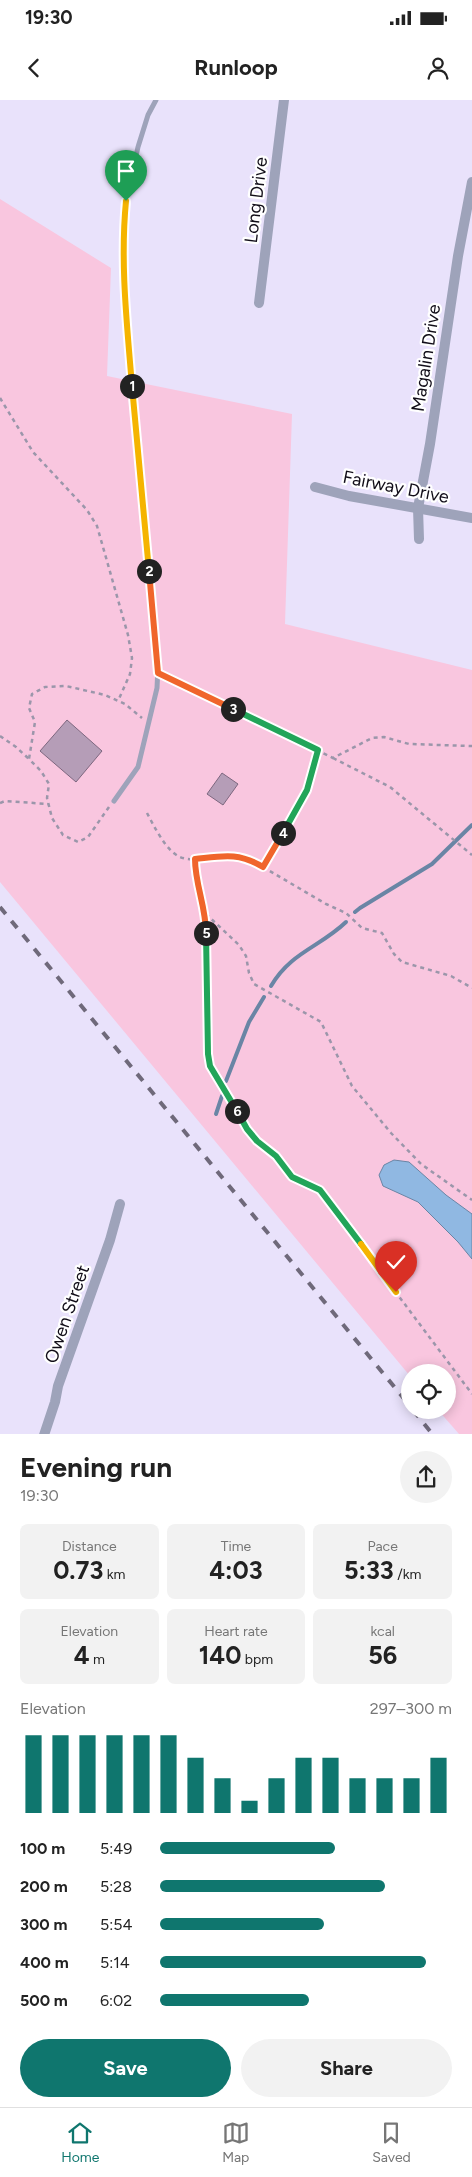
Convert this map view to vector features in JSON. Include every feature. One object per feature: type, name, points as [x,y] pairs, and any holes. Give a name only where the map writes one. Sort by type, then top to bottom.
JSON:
[{"type":"street","name":"Long Drive","points":[[259,303],[284,100]]},
{"type":"street","name":"Magalin Drive","points":[[419,539],[418,508],[472,182]]},
{"type":"street","name":"Fairway Drive","points":[[315,487],[349,496],[472,518]]},
{"type":"street","name":"Owen Street","points":[[44,1434],[110,1240],[120,1204]]},
{"type":"lane","points":[[114,801],[138,767],[157,688],[158,673],[125,303],[122,237],[126,201],[138,147],[148,115],[156,100]]},
{"type":"path","points":[[0,398],[33,452],[87,510],[97,526],[128,635],[132,658],[130,674],[118,701]]},
{"type":"path","points":[[158,673],[318,750],[390,788],[472,855]]},
{"type":"path","points":[[29,759],[35,722],[29,708],[32,694],[45,687],[66,686],[105,695],[125,704],[149,724]]},
{"type":"path","points":[[0,736],[16,746],[41,771],[49,784],[47,798],[52,818],[63,835],[78,842],[88,837],[114,801]]},
{"type":"path","points":[[333,758],[372,738],[384,736],[409,744],[472,746]]},
{"type":"path","points":[[263,867],[307,790],[318,750]]},
{"type":"path","points":[[0,803],[5,801],[49,804]]},
{"type":"path","points":[[146,813],[161,839],[179,856],[195,859],[233,855],[249,858],[326,904],[346,913],[362,928],[382,933],[394,954],[402,962],[451,976],[472,988]]},
{"type":"path","points":[[195,859],[195,870],[205,912],[208,1054],[210,1066],[247,1129],[257,1141],[276,1156],[292,1177],[320,1190],[472,1394]]},
{"type":"path","points":[[205,912],[239,945],[246,956],[249,973],[254,984],[321,1022],[352,1086],[391,1133],[421,1164],[472,1200]]},
{"type":"shaded area","points":[[0,199],[111,268],[107,376],[292,414],[285,624],[472,670],[472,1434],[459,1434],[446,1419],[456,1419],[456,1364],[401,1365],[0,882]]},
{"type":"water","points":[[394,1160],[409,1162],[446,1195],[472,1214],[472,1259],[458,1242],[418,1202],[383,1186],[379,1175],[384,1165]]},
{"type":"building","points":[[67,720],[102,751],[76,782],[40,751]]},
{"type":"building","points":[[222,773],[238,784],[223,805],[207,794]]},
{"type":"waterway","points":[[355,912],[432,864],[472,825]]},
{"type":"waterway","points":[[271,986],[297,957],[336,931],[346,922]]},
{"type":"waterway","points":[[226,1081],[249,1022],[264,997]]},
{"type":"waterway","points":[[216,1114],[222,1096]]},
{"type":"railway","points":[[0,907],[401,1395]]},
{"type":"railway","points":[[420,1419],[432,1434]]},
{"type":"route","points":[[126,201],[122,237],[125,303],[158,673],[318,750],[307,790],[263,867],[249,858],[233,855],[195,859],[195,870],[206,920],[208,1054],[210,1066],[247,1129],[257,1141],[276,1156],[292,1177],[320,1190],[396,1292]]}]
